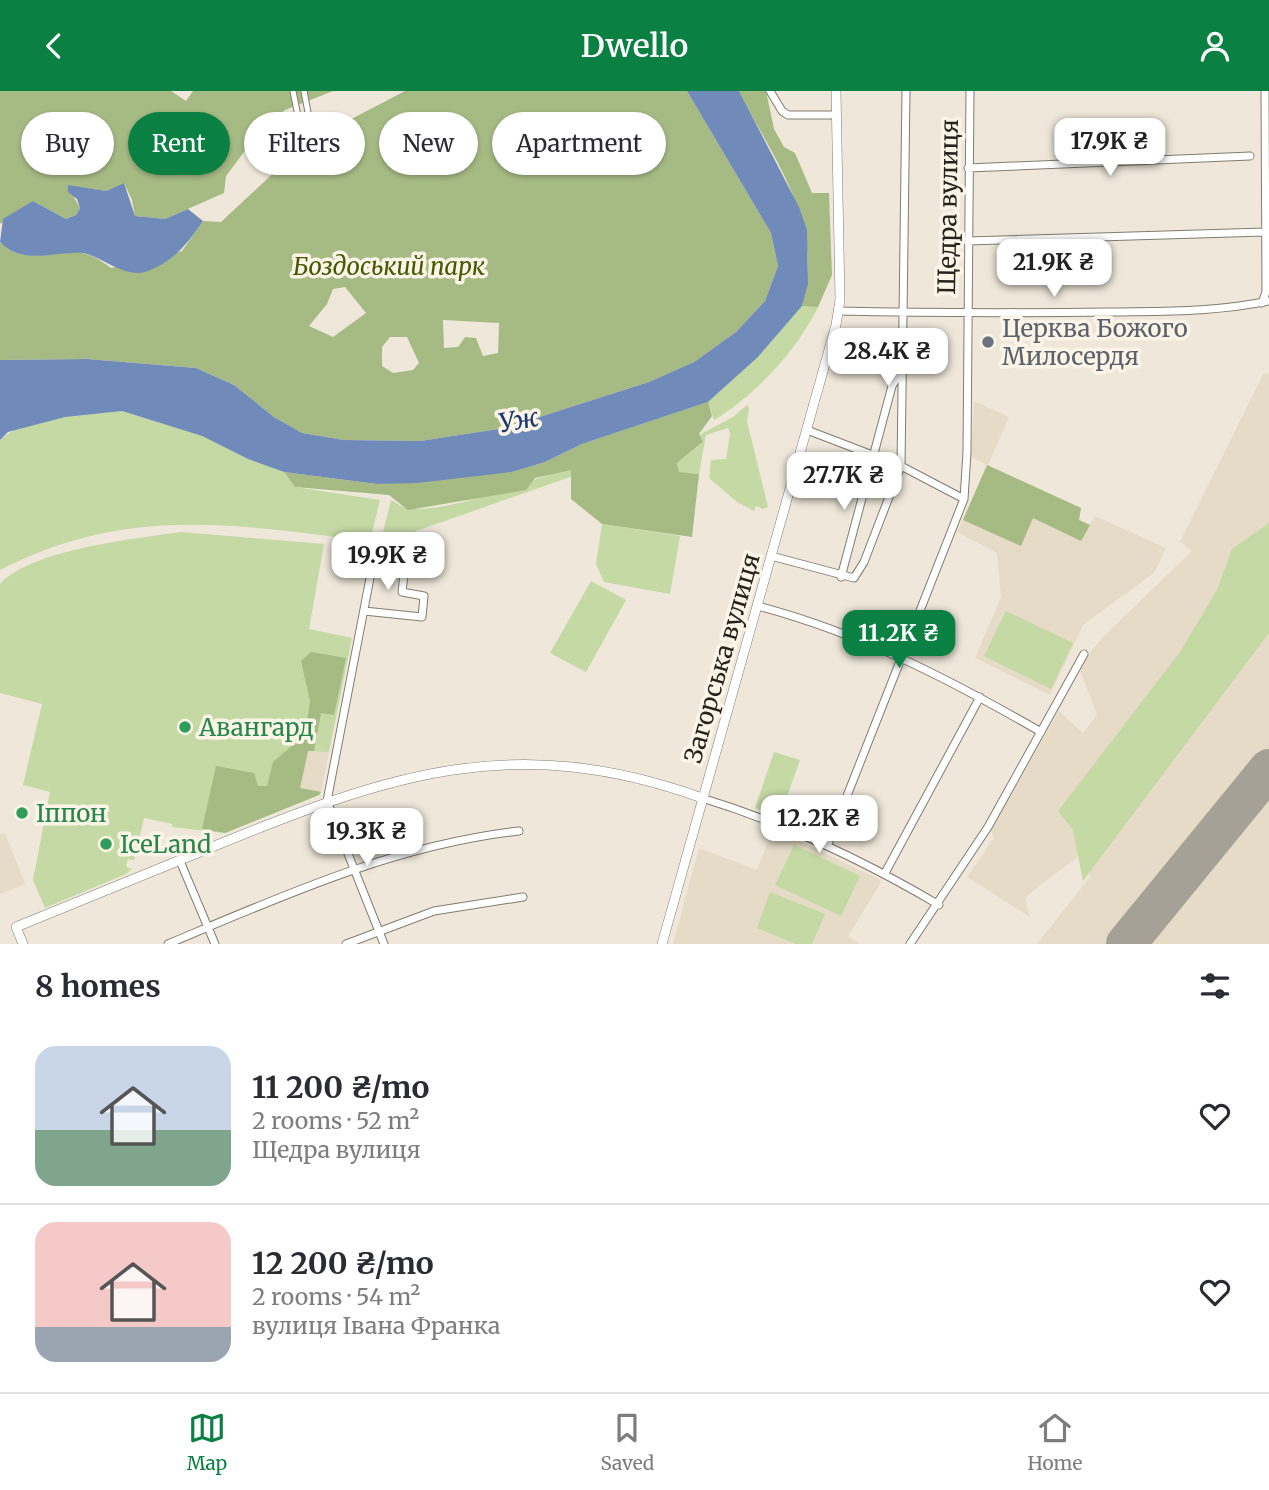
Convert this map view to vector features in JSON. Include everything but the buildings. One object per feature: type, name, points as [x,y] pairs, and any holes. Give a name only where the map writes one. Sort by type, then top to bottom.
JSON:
[{"type":"street","points":[[293,91],[297,112]]},
{"type":"street","points":[[304,91],[307,112]]},
{"type":"street","points":[[770,91],[782,111],[789,115],[836,115]]},
{"type":"street","name":"Загорська вулиця","points":[[662,944],[838,311],[836,91]]},
{"type":"street","points":[[771,556],[850,579],[858,575],[901,466],[905,91]]},
{"type":"street","name":"Щедра вулиця","points":[[828,844],[964,499],[968,412],[966,312],[970,91]]},
{"type":"street","points":[[838,311],[1230,309],[1266,302],[1265,91]]},
{"type":"street","points":[[968,168],[1250,156]]},
{"type":"street","points":[[967,241],[1264,232]]},
{"type":"street","points":[[841,577],[892,386],[902,370]]},
{"type":"street","points":[[807,430],[901,466],[964,499]]},
{"type":"street","points":[[376,547],[327,801],[352,870],[384,944]]},
{"type":"street","points":[[364,611],[422,617],[424,596],[402,592],[405,566],[428,558],[425,547],[383,559],[372,567]]},
{"type":"street","points":[[758,605],[828,626],[901,656],[1041,732]]},
{"type":"street","points":[[910,944],[939,905],[1084,654]]},
{"type":"street","points":[[885,873],[980,697]]},
{"type":"street","points":[[23,944],[16,927],[327,801],[422,773],[510,764],[626,774],[702,797],[785,825],[828,844],[939,905]]},
{"type":"street","points":[[168,944],[352,870],[430,845],[519,831]]},
{"type":"street","points":[[180,860],[215,944]]},
{"type":"street","points":[[346,944],[434,911],[523,897]]},
{"type":"shaded area","points":[[1264,373],[1269,374],[1269,944],[1037,944],[1090,877],[1084,852],[1025,899],[1030,917],[967,877],[994,838],[991,830],[1059,711],[1083,733],[1097,715],[1079,667],[1101,639],[1192,551],[1180,542]]},
{"type":"shaded area","points":[[974,401],[1009,417],[988,465],[1081,508],[1079,520],[1090,525],[1095,516],[1166,548],[1154,573],[1083,625],[1050,695],[975,658],[1001,597],[997,553],[957,532],[987,465],[971,457]]},
{"type":"shaded area","points":[[308,751],[329,752],[321,792],[300,788]]},
{"type":"shaded area","points":[[773,829],[879,879],[881,883],[848,936],[860,944],[673,944],[699,848],[757,870]]},
{"type":"shaded area","points":[[5,833],[25,884],[0,894],[0,835]]},
{"type":"green space","points":[[0,91],[171,91],[186,101],[193,91],[333,91],[283,112],[244,112],[244,152],[230,171],[230,112],[128,112],[128,175],[227,175],[224,193],[165,219],[135,216],[132,200],[124,183],[106,191],[68,186],[80,208],[76,215],[66,219],[33,201],[0,224]]},
{"type":"green space","name":"Боздоський парк","points":[[405,91],[687,91],[771,233],[778,266],[765,301],[736,332],[694,362],[649,382],[505,428],[420,441],[344,440],[302,433],[274,417],[234,385],[196,368],[87,359],[0,360],[0,242],[20,254],[86,254],[111,268],[182,251],[203,221],[221,222],[271,175],[365,175],[365,112]],"holes":[[[345,287],[366,313],[333,337],[309,326],[327,304],[333,289]],[[443,320],[499,323],[498,353],[483,356],[476,338],[465,337],[458,347],[444,348]],[[390,337],[407,337],[419,363],[413,370],[393,373],[382,366],[382,347]]]},
{"type":"green space","points":[[739,91],[766,91],[774,129],[784,147],[795,153],[812,193],[829,193],[832,275],[818,307],[802,306],[807,276],[807,247],[793,194]]},
{"type":"green space","points":[[802,306],[818,307],[798,340],[774,371],[745,398],[714,420],[708,402],[758,357]]},
{"type":"green space","points":[[708,402],[712,416],[699,434],[703,442],[677,463],[679,472],[699,474],[692,537],[602,524],[571,499],[571,470],[535,478],[526,490],[408,510],[389,495],[295,487],[284,472],[377,484],[512,472],[545,462],[582,444]]},
{"type":"green space","points":[[747,405],[747,421],[768,507],[763,509],[756,506],[754,511],[737,502],[709,478],[711,460],[726,459],[730,434],[728,428],[706,435],[699,474],[679,472],[677,463],[703,443],[699,435],[733,417]]},
{"type":"green space","points":[[122,411],[202,436],[248,459],[284,472],[295,487],[380,500],[370,541],[227,526],[138,528],[93,535],[47,549],[0,570],[0,440],[10,432],[40,422],[75,415]]},
{"type":"green space","points":[[987,465],[1081,508],[1079,520],[1090,525],[1081,541],[1033,518],[1021,546],[963,520]]},
{"type":"green space","points":[[571,469],[573,476],[385,542],[381,540],[391,500],[411,509],[451,505]]},
{"type":"green space","points":[[1269,523],[1269,633],[1083,881],[1073,830],[1058,811],[1180,652],[1217,590],[1232,549]]},
{"type":"green space","points":[[602,524],[680,536],[670,594],[604,582],[596,564]]},
{"type":"green space","name":"Авангард","points":[[181,532],[324,544],[309,629],[352,638],[329,752],[308,751],[300,788],[321,792],[225,833],[172,827],[172,824],[144,818],[134,860],[128,859],[126,867],[132,869],[126,874],[45,908],[33,880],[50,792],[23,785],[42,704],[0,693],[0,584],[15,572],[59,554],[111,542]]},
{"type":"green space","points":[[591,581],[626,600],[586,672],[550,653]]},
{"type":"green space","points":[[1006,611],[1073,643],[1051,689],[984,656]]},
{"type":"green space","points":[[311,652],[346,658],[334,715],[321,713],[314,751],[308,751],[300,788],[321,792],[225,833],[202,829],[216,766],[254,773],[258,786],[267,786],[273,762],[301,738],[307,723],[310,701],[301,661]]},
{"type":"green space","points":[[774,752],[800,760],[780,816],[755,808]]},
{"type":"green space","points":[[794,845],[860,876],[841,916],[775,885]]},
{"type":"green space","points":[[770,892],[825,914],[812,944],[796,944],[757,928]]},
{"type":"water","points":[[687,91],[739,91],[799,207],[807,230],[808,284],[802,306],[758,357],[708,402],[582,444],[545,462],[512,472],[417,483],[377,484],[284,472],[248,459],[202,436],[122,411],[65,417],[8,432],[0,440],[0,360],[87,359],[196,368],[234,385],[274,417],[302,433],[344,440],[420,441],[505,428],[649,382],[694,362],[736,332],[765,301],[778,266],[771,233]]},
{"type":"water","points":[[124,183],[135,216],[165,219],[188,209],[203,221],[180,251],[157,267],[139,273],[130,272],[89,254],[18,254],[0,242],[3,219],[33,201],[66,219],[76,215],[80,208],[77,199],[68,192],[68,185],[106,191]]},
{"type":"runway","points":[[1126,944],[1269,769]]},
{"type":"place","name":"Церква Божого Милосердя","points":[[988,342]]},
{"type":"place","name":"Авангард","points":[[185,727]]},
{"type":"place","name":"Іппон","points":[[22,813]]},
{"type":"place","name":"IceLand","points":[[106,844]]},
{"type":"water label","name":"Уж","points":[[518,420]]}]
